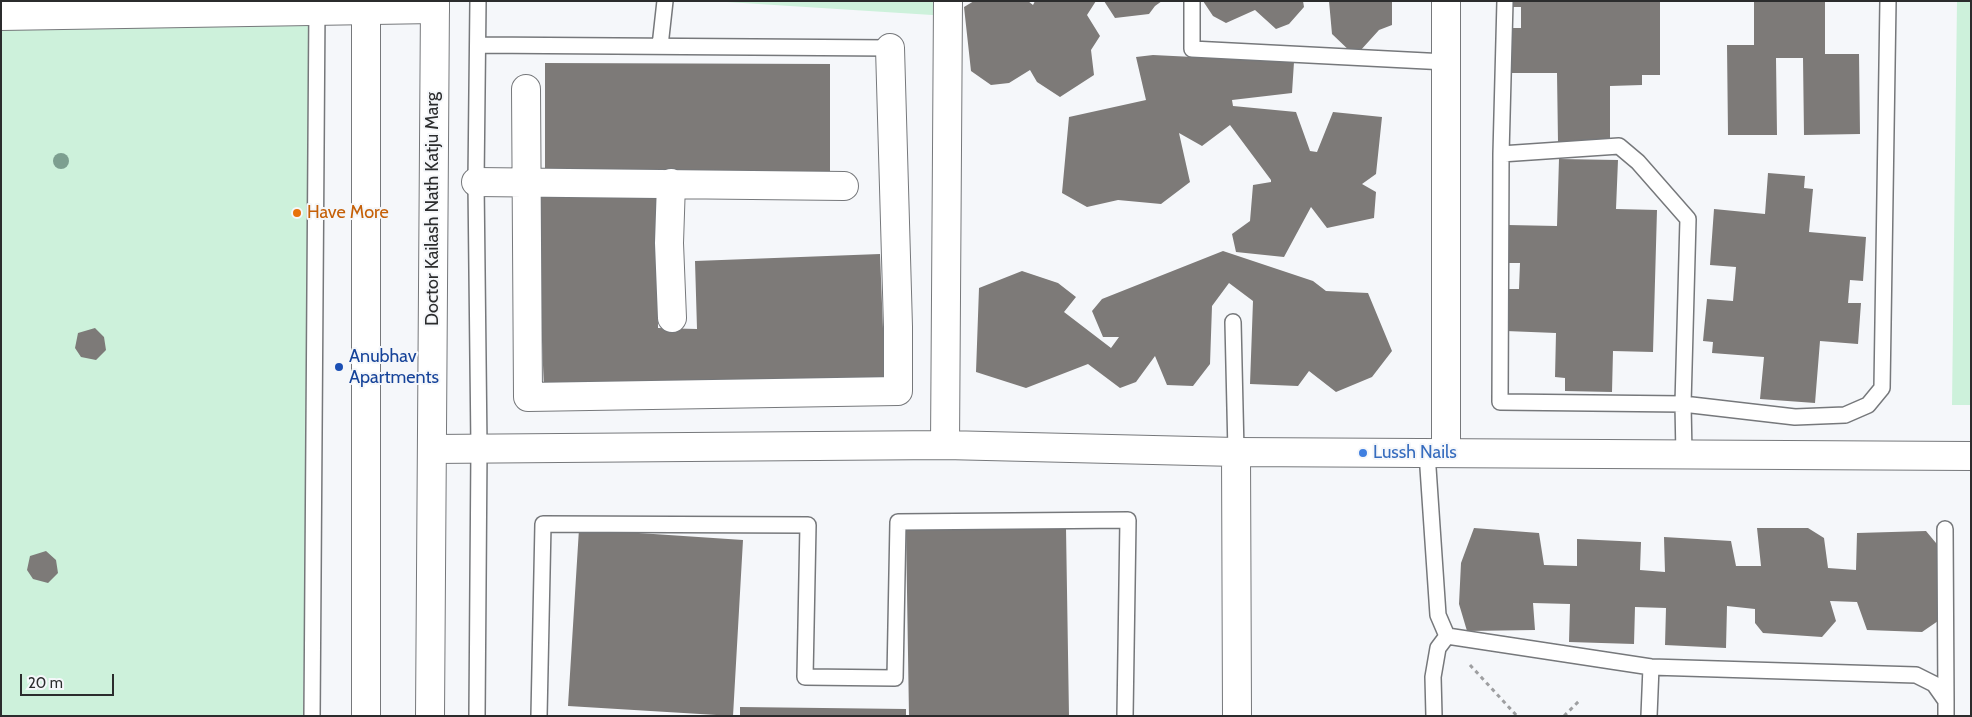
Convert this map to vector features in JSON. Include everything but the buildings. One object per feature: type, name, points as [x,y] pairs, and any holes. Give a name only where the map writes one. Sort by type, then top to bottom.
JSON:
[{"type":"street","points":[[944,445],[948,1]]},
{"type":"street","points":[[1436,453],[1446,1]]},
{"type":"street","points":[[1,16],[317,6],[435,5]]},
{"type":"street","name":"Doctor Kailash Nath Katju Marg","points":[[430,716],[435,5]]},
{"type":"street","points":[[366,6],[366,716]]},
{"type":"street","points":[[526,89],[525,182],[528,397],[898,391],[890,48]]},
{"type":"street","points":[[476,182],[844,186]]},
{"type":"street","points":[[671,183],[669,243],[672,318]]},
{"type":"street","points":[[432,449],[944,445],[1236,452],[1971,456]]},
{"type":"street","points":[[1236,452],[1237,716]]},
{"type":"lane","points":[[477,716],[479,448],[476,182],[478,1]]},
{"type":"lane","points":[[660,46],[665,1]]},
{"type":"lane","points":[[1192,1],[1192,49],[1446,62]]},
{"type":"lane","points":[[1505,1],[1501,154],[1500,402],[1683,404],[1795,417],[1845,415],[1868,405],[1882,388],[1888,1]]},
{"type":"lane","points":[[312,716],[317,6]]},
{"type":"lane","points":[[478,45],[890,48]]},
{"type":"lane","points":[[1501,154],[1619,146],[1638,162],[1688,219],[1683,404],[1684,454]]},
{"type":"lane","points":[[1233,322],[1236,452]]},
{"type":"lane","points":[[1436,453],[1438,615],[1447,636]]},
{"type":"lane","points":[[539,716],[543,524],[808,524],[805,677],[895,678],[898,522],[1128,520],[1125,716]]},
{"type":"lane","points":[[1945,529],[1946,708]]},
{"type":"lane","points":[[1447,636],[1651,666],[1916,675],[1934,684],[1946,708]]},
{"type":"lane","points":[[1434,716],[1433,676],[1438,648],[1447,636]]},
{"type":"lane","points":[[1649,716],[1651,666]]},
{"type":"path","points":[[1487,683],[1517,716]]},
{"type":"path","points":[[1564,716],[1580,701]]},
{"type":"green space","points":[[711,1],[948,1],[948,16]]},
{"type":"green space","points":[[1957,1],[1971,1],[1971,405],[1952,405]]},
{"type":"green space","points":[[312,16],[303,716],[1,716],[1,26]]},
{"type":"place","name":"Have More","points":[[297,213]]},
{"type":"place","name":"Anubhav Apartments","points":[[339,367]]},
{"type":"place","name":"Lussh Nails","points":[[1363,453]]}]
